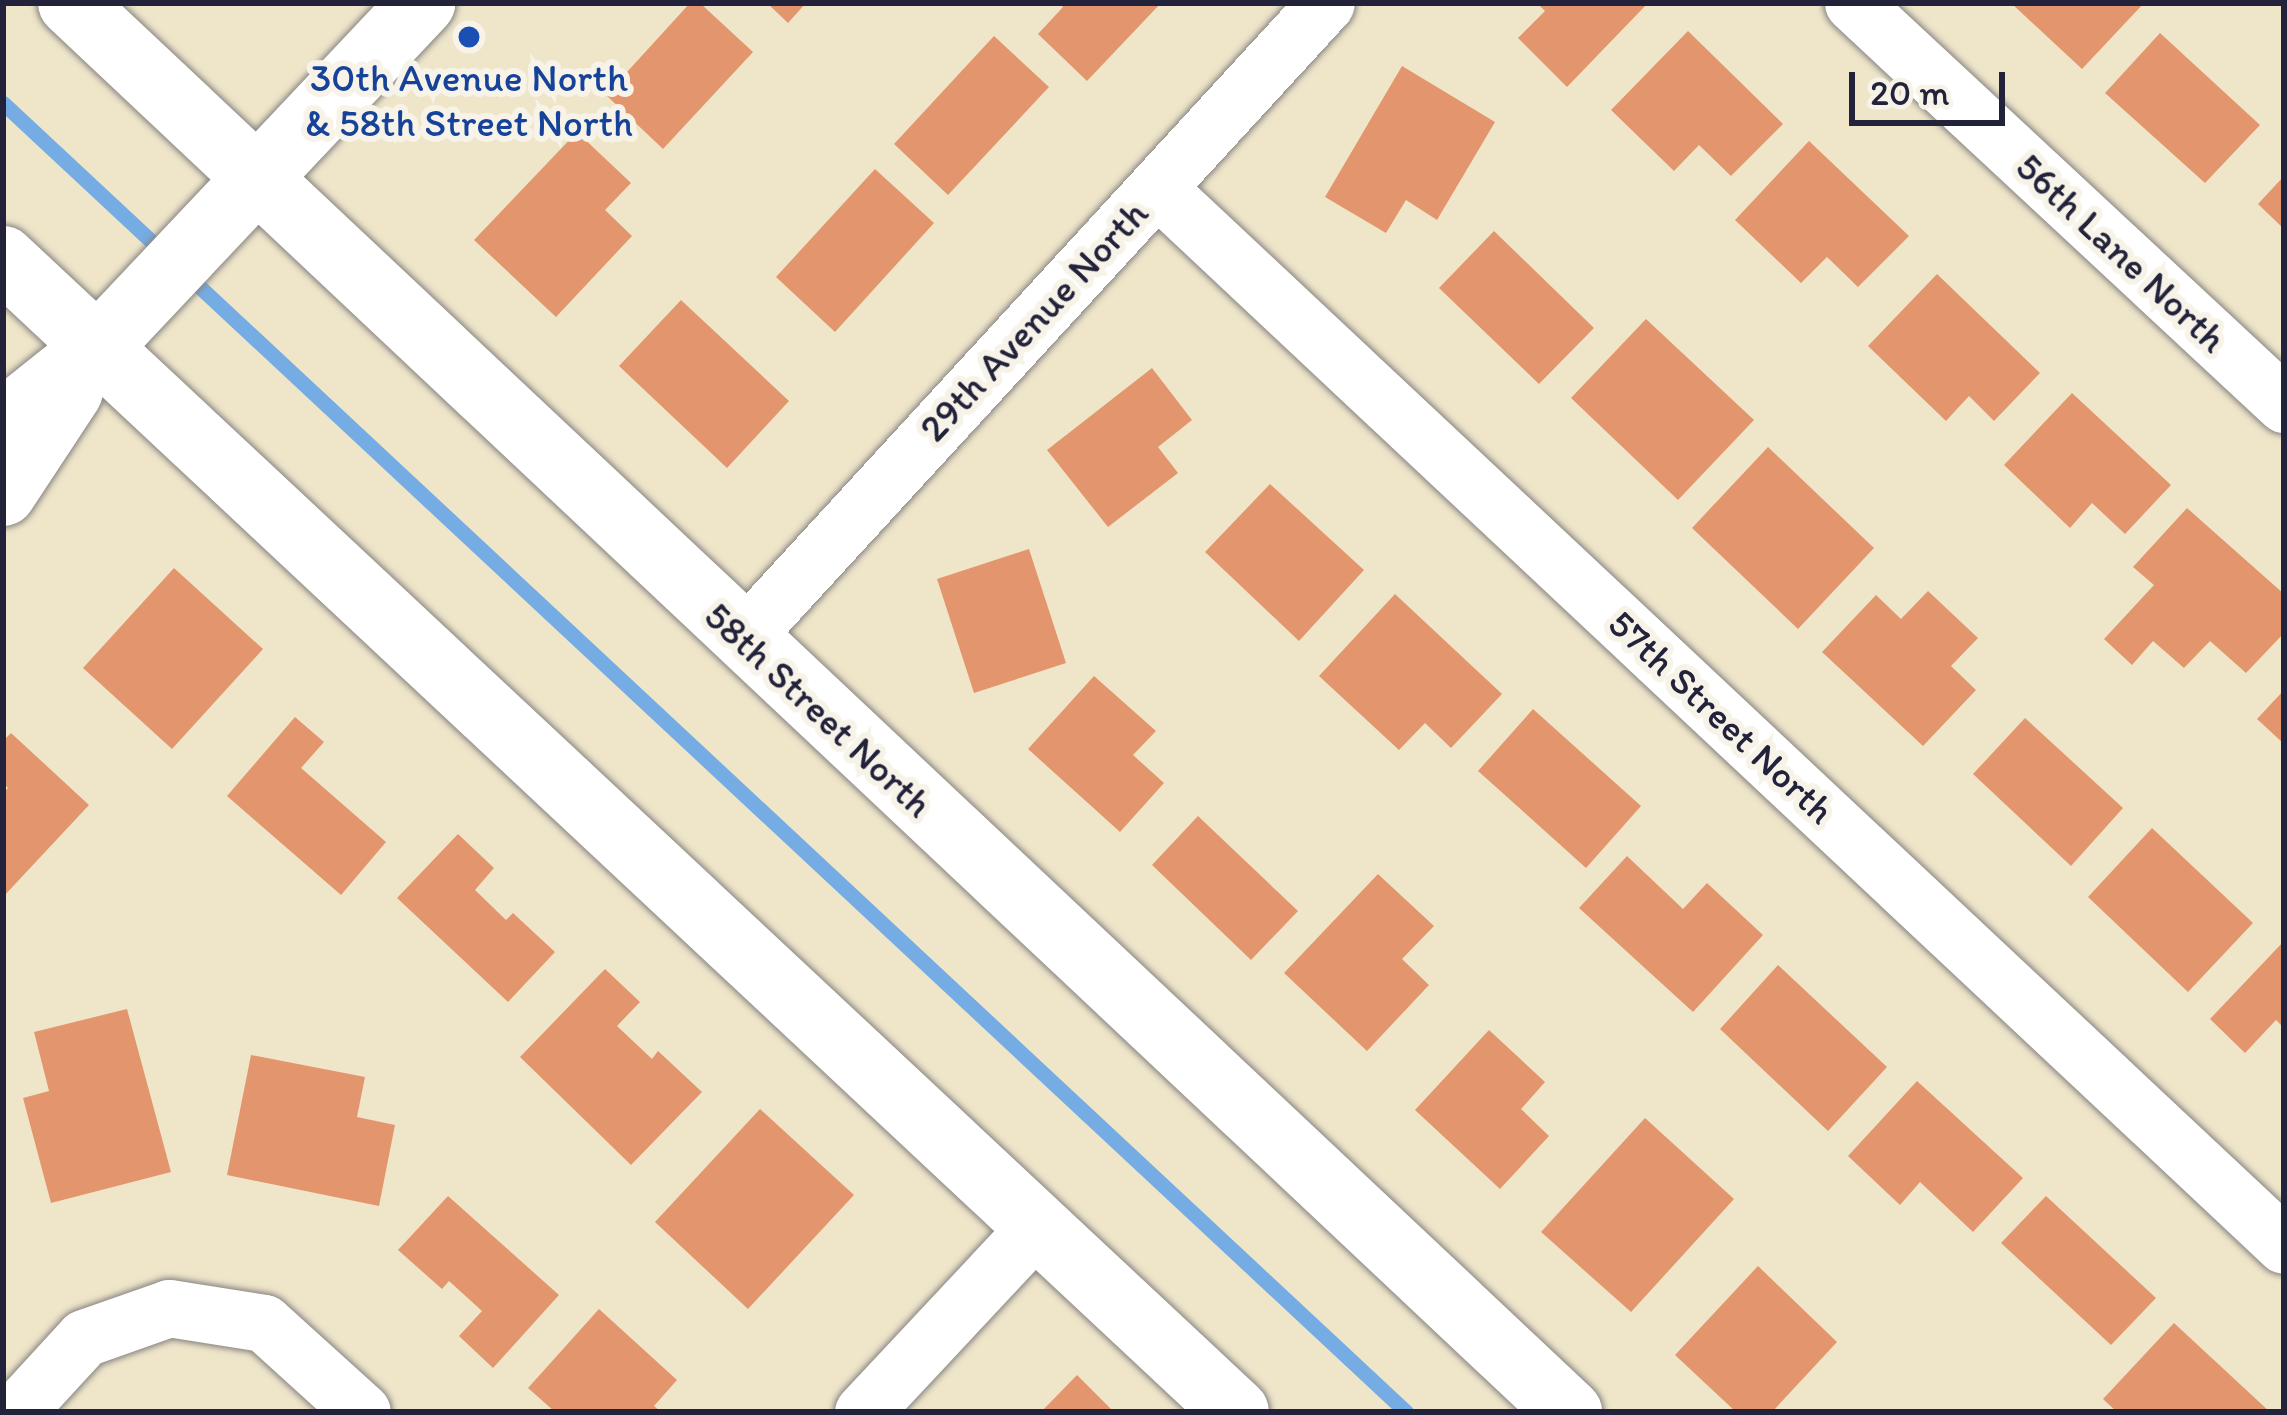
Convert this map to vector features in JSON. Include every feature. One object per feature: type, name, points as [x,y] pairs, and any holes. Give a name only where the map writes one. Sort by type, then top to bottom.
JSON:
[{"type":"street","name":"58th Street North","points":[[71,3],[241,197],[742,639],[1569,1412]]},
{"type":"street","points":[[3,423],[116,329],[422,3]]},
{"type":"street","name":"29th Avenue North","points":[[742,639],[1326,3]]},
{"type":"street","name":"56th Lane North","points":[[1853,3],[2284,404]]},
{"type":"street","name":"57th Street North","points":[[1157,188],[2284,1246]]},
{"type":"street","points":[[3,259],[116,329],[1037,1226],[1236,1412]]},
{"type":"street","points":[[3,493],[116,329]]},
{"type":"street","points":[[863,1412],[1037,1226]]},
{"type":"street","points":[[16,1412],[84,1339],[169,1307],[264,1322],[362,1412]]},
{"type":"building","points":[[690,3],[700,3],[753,52],[663,149],[606,95]]},
{"type":"building","points":[[767,3],[806,3],[788,23]]},
{"type":"building","points":[[1059,3],[1161,3],[1087,81],[1038,34],[1063,7]]},
{"type":"building","points":[[1537,3],[1648,3],[1567,87],[1518,38],[1545,11]]},
{"type":"building","points":[[2011,3],[2144,3],[2082,69]]},
{"type":"building","points":[[1688,31],[1783,124],[1731,176],[1699,145],[1674,171],[1611,110]]},
{"type":"building","points":[[2160,33],[2260,125],[2205,183],[2105,93]]},
{"type":"building","points":[[994,36],[1049,87],[948,195],[894,144]]},
{"type":"building","points":[[1402,66],[1495,122],[1437,220],[1406,200],[1386,233],[1325,197]]},
{"type":"building","points":[[577,132],[631,183],[605,210],[632,236],[556,317],[474,240]]},
{"type":"building","points":[[1809,141],[1909,236],[1858,287],[1827,257],[1801,283],[1735,220]]},
{"type":"building","points":[[875,169],[934,223],[835,332],[776,277]]},
{"type":"building","points":[[2284,176],[2284,229],[2258,204]]},
{"type":"building","points":[[1494,231],[1594,328],[1539,384],[1439,288]]},
{"type":"building","points":[[1937,274],[2040,373],[1994,421],[1969,396],[1946,421],[1868,346]]},
{"type":"building","points":[[681,300],[789,401],[727,468],[619,366]]},
{"type":"building","points":[[1646,319],[1754,420],[1678,500],[1571,398]]},
{"type":"building","points":[[1152,368],[1192,420],[1158,447],[1178,473],[1108,527],[1047,450]]},
{"type":"building","points":[[2072,393],[2171,485],[2125,534],[2092,503],[2070,528],[2004,465]]},
{"type":"building","points":[[1768,447],[1874,548],[1798,629],[1692,528]]},
{"type":"building","points":[[1270,484],[1364,570],[1299,641],[1205,552]]},
{"type":"building","points":[[2187,508],[2284,594],[2284,633],[2246,673],[2210,641],[2184,668],[2153,641],[2132,665],[2104,639],[2154,585],[2133,567]]},
{"type":"building","points":[[1029,549],[1066,663],[974,693],[937,579]]},
{"type":"building","points":[[174,568],[263,649],[172,749],[83,668]]},
{"type":"building","points":[[1928,591],[1978,638],[1951,666],[1976,690],[1923,746],[1822,652],[1876,595],[1901,619]]},
{"type":"building","points":[[1395,594],[1502,694],[1451,748],[1425,723],[1399,750],[1319,676]]},
{"type":"building","points":[[1094,676],[1156,731],[1133,755],[1164,783],[1120,832],[1028,749]]},
{"type":"building","points":[[2284,690],[2284,744],[2257,719]]},
{"type":"building","points":[[1533,709],[1641,806],[1586,868],[1478,771]]},
{"type":"building","points":[[295,717],[324,742],[301,768],[386,842],[341,895],[227,796]]},
{"type":"building","points":[[2025,718],[2123,808],[2071,866],[1973,774]]},
{"type":"building","points":[[11,733],[89,805],[3,897],[3,793],[8,788],[3,783],[3,741]]},
{"type":"building","points":[[1198,816],[1298,911],[1251,960],[1152,865]]},
{"type":"building","points":[[2152,828],[2253,923],[2188,992],[2088,897]]},
{"type":"building","points":[[458,834],[494,868],[475,890],[506,920],[513,913],[555,952],[508,1002],[397,898]]},
{"type":"building","points":[[1627,856],[1683,909],[1707,883],[1763,935],[1693,1012],[1579,908]]},
{"type":"building","points":[[1378,874],[1434,926],[1402,959],[1429,985],[1367,1051],[1284,973]]},
{"type":"building","points":[[2284,941],[2284,1028],[2276,1020],[2245,1053],[2210,1019]]},
{"type":"building","points":[[1778,965],[1887,1067],[1828,1131],[1720,1029]]},
{"type":"building","points":[[605,969],[640,1002],[617,1026],[652,1059],[658,1051],[702,1092],[631,1165],[520,1057]]},
{"type":"building","points":[[127,1009],[171,1172],[51,1203],[23,1098],[49,1091],[34,1032]]},
{"type":"building","points":[[1489,1030],[1545,1082],[1521,1109],[1549,1136],[1500,1189],[1415,1110]]},
{"type":"building","points":[[251,1055],[365,1077],[357,1117],[395,1125],[379,1206],[227,1175]]},
{"type":"building","points":[[1917,1081],[2023,1178],[1973,1232],[1920,1182],[1900,1205],[1848,1156]]},
{"type":"building","points":[[760,1109],[854,1195],[748,1309],[655,1222]]},
{"type":"building","points":[[1645,1118],[1734,1199],[1631,1312],[1541,1232]]},
{"type":"building","points":[[448,1196],[559,1295],[493,1368],[459,1336],[482,1311],[449,1281],[442,1289],[398,1250]]},
{"type":"building","points":[[2046,1196],[2156,1298],[2111,1345],[2001,1243]]},
{"type":"building","points":[[1758,1266],[1837,1342],[1772,1412],[1736,1412],[1675,1355]]},
{"type":"building","points":[[599,1309],[677,1380],[654,1406],[661,1412],[555,1412],[528,1388]]},
{"type":"building","points":[[2174,1323],[2270,1412],[2117,1412],[2103,1399]]},
{"type":"building","points":[[1077,1375],[1114,1412],[1041,1412]]},
{"type":"waterway","points":[[3,103],[167,256]]},
{"type":"waterway","points":[[188,276],[1406,1412]]},
{"type":"place","name":"30th Avenue North & 58th Street North","points":[[469,37]]}]
